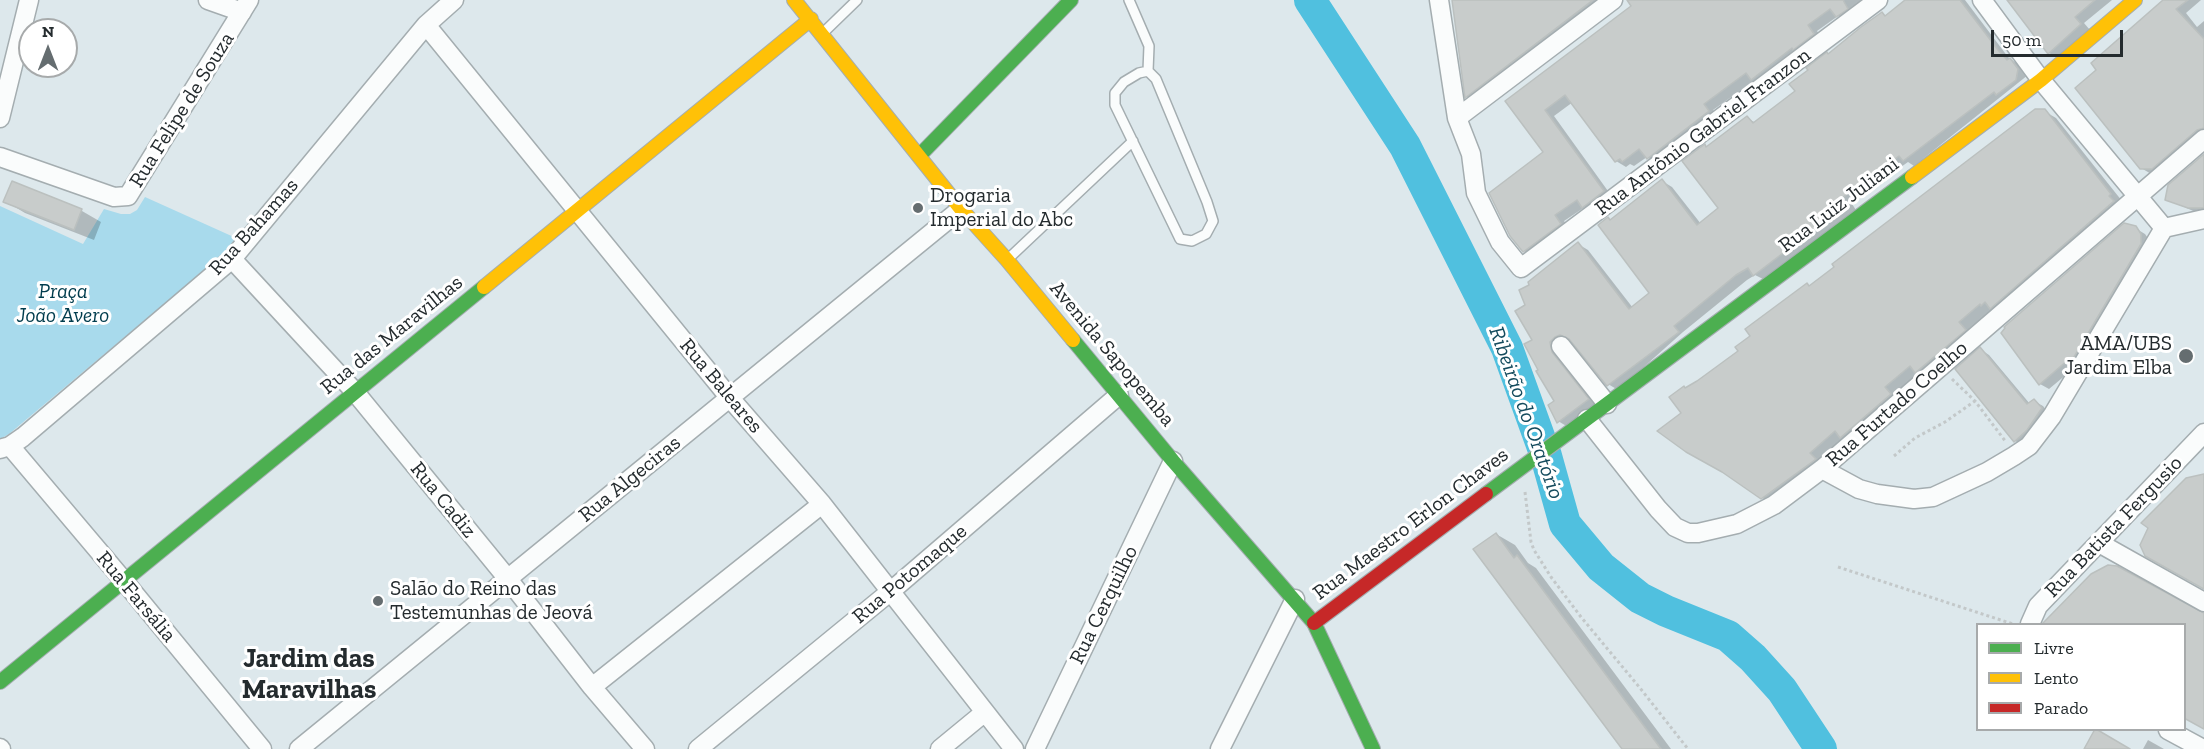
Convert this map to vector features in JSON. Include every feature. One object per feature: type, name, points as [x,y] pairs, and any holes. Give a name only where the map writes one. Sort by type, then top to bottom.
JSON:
[{"type":"street","points":[[0,118],[8,51],[29,0]]},
{"type":"street","points":[[208,0],[245,6]]},
{"type":"street","name":"Rua Bahamas","points":[[5,448],[32,430],[232,259],[426,25],[454,0]]},
{"type":"street","name":"Avenida Sapopemba","points":[[794,0],[961,208],[1007,260],[1173,461],[1314,623],[1349,693],[1373,749]]},
{"type":"street","points":[[920,156],[1071,0]]},
{"type":"street","points":[[1440,0],[1457,118],[1613,0]]},
{"type":"street","name":"Rua Antônio Gabriel Franzon","points":[[1457,118],[1471,154],[1477,197],[1500,242],[1525,266],[1878,0]]},
{"type":"street","points":[[1982,0],[2041,80],[2164,228]]},
{"type":"street","name":"Rua Luiz Juliani","points":[[1563,438],[2041,80],[2135,0]]},
{"type":"street","name":"Rua Felipe de Souza","points":[[0,157],[114,197],[128,196],[245,6]]},
{"type":"street","name":"Rua das Maravilhas","points":[[0,682],[811,20]]},
{"type":"street","name":"Rua Baleares","points":[[426,25],[729,397],[822,504],[1014,749]]},
{"type":"street","name":"Rua Furtado Coelho","points":[[1587,419],[1670,522],[1688,533],[1698,533],[1737,524],[1774,506],[1822,469],[2204,139]]},
{"type":"street","name":"Rua Algeciras","points":[[299,749],[961,208]]},
{"type":"street","points":[[1822,469],[1859,489],[1914,499],[1933,497],[1988,472],[2014,456],[2029,446],[2052,416],[2164,228],[2204,219]]},
{"type":"street","name":"Rua Cadiz","points":[[232,259],[355,392],[508,579],[591,687],[645,749]]},
{"type":"street","points":[[1561,346],[1607,404]]},
{"type":"street","name":"Rua Potomaque","points":[[698,749],[891,591],[1119,395]]},
{"type":"street","name":"Rua Batista Fergusio","points":[[2030,623],[2038,606],[2099,543],[2196,454],[2204,433]]},
{"type":"street","name":"Rua Maestro Erlon Chaves","points":[[1314,623],[1563,438]]},
{"type":"street","name":"Rua Farsália","points":[[5,448],[124,581],[262,749]]},
{"type":"street","name":"Rua Cerquilho","points":[[1035,749],[1173,461]]},
{"type":"street","points":[[591,687],[822,504]]},
{"type":"street","points":[[2099,543],[2204,602]]},
{"type":"street","points":[[1220,749],[1295,599]]},
{"type":"street","points":[[940,749],[985,712]]},
{"type":"street","points":[[2172,731],[2203,749]]},
{"type":"lane","points":[[822,34],[857,0]]},
{"type":"lane","points":[[1129,0],[1149,46],[1148,71]]},
{"type":"lane","points":[[1148,71],[1156,78],[1213,221],[1206,234],[1192,241],[1180,239],[1115,105],[1115,93],[1124,82],[1139,73],[1148,71]]},
{"type":"lane","points":[[1007,260],[1133,141]]},
{"type":"path","points":[[1940,367],[1975,401],[2000,433],[2014,456]]},
{"type":"path","points":[[1894,456],[1915,438],[1946,422],[1975,401]]},
{"type":"path","points":[[1523,467],[1534,550],[1581,617],[1688,749]]},
{"type":"path","points":[[1838,567],[2013,623]]},
{"type":"green space","name":"Praça João Avero","points":[[145,197],[236,238],[219,258],[9,434],[0,439],[0,206],[83,244],[104,209],[130,214],[137,210]]},
{"type":"building","points":[[1452,0],[1593,0],[1465,98]]},
{"type":"building","points":[[1627,0],[1843,0],[1848,9],[1836,17],[1830,9],[1808,25],[1814,34],[1751,80],[1746,73],[1704,104],[1709,111],[1647,159],[1639,149],[1622,162],[1620,159],[1615,162],[1565,95],[1545,110],[1604,191],[1582,208],[1577,200],[1555,215],[1561,224],[1523,252],[1510,236],[1489,193],[1543,152],[1505,101],[1631,6]]},
{"type":"building","points":[[1905,0],[1960,0],[1998,50],[2007,60],[2010,58],[2018,69],[2016,80],[1996,95],[1994,92],[1903,161],[1899,156],[1864,181],[1842,198],[1847,204],[1753,276],[1748,268],[1736,275],[1674,326],[1679,332],[1607,386],[1569,339],[1560,335],[1555,337],[1550,342],[1552,352],[1589,399],[1557,423],[1548,405],[1554,401],[1536,371],[1538,370],[1524,344],[1532,340],[1515,311],[1525,305],[1519,290],[1529,285],[1528,282],[1578,242],[1629,309],[1649,293],[1598,225],[1608,217],[1610,220],[1662,179],[1697,225],[1718,208],[1682,161],[1705,144],[1706,147],[1747,116],[1753,123],[1795,91],[1789,84],[1808,70],[1806,68],[1882,12],[1885,16]]},
{"type":"building","points":[[2007,0],[2095,0],[2075,17],[2081,24],[2048,54]]},
{"type":"building","points":[[2163,0],[2188,0],[2176,9],[2204,39],[2204,128],[2197,130],[2152,169],[2140,169],[2075,88],[2096,70],[2091,63]]},
{"type":"building","points":[[2035,109],[2045,109],[2111,194],[2109,196],[2114,201],[1990,309],[1985,302],[1981,306],[1980,304],[1959,322],[1966,330],[1915,373],[1910,366],[1885,387],[1891,394],[1840,438],[1835,431],[1810,453],[1816,459],[1761,499],[1657,431],[1681,413],[1669,397],[1684,386],[1685,388],[1697,381],[1738,351],[1735,347],[1750,336],[1745,329],[1807,283],[1809,286],[1834,267],[1832,264]]},
{"type":"building","points":[[2204,154],[2204,208],[2188,208],[2165,200],[2168,185]]},
{"type":"building","points":[[12,181],[82,209],[74,230],[3,202]]},
{"type":"building","points":[[2124,223],[2136,226],[2141,234],[2141,244],[2071,362],[2069,359],[2039,385],[2001,333],[2004,327]]},
{"type":"building","points":[[1980,347],[2027,404],[2034,399],[2042,408],[2027,430],[2014,442],[1955,369]]},
{"type":"building","points":[[2204,474],[2204,589],[2145,556],[2140,545],[2148,528],[2141,523],[2186,478]]},
{"type":"building","points":[[1496,533],[1514,558],[1517,555],[1661,749],[1622,749],[1473,549]]},
{"type":"building","points":[[2108,565],[2117,566],[2204,613],[2204,729],[2186,719],[2186,623],[2043,623],[2091,574]]},
{"type":"building","points":[[2094,731],[2099,731],[2130,749],[2084,749]]},
{"type":"waterway","name":"Ribeirão do Oratório","points":[[1310,0],[1405,146],[1507,348],[1546,456],[1565,524],[1601,567],[1640,598],[1728,636],[1753,658],[1782,690],[1821,749]]},
{"type":"traffic: fast","points":[[919,156],[1071,0]]},
{"type":"traffic: fast","points":[[1486,494],[1912,177]]},
{"type":"traffic: fast","points":[[0,682],[484,287]]},
{"type":"traffic: fast","points":[[1073,340],[1173,461],[1314,623],[1373,749]]},
{"type":"traffic: slow","points":[[794,0],[961,209],[1007,260],[1073,340]]},
{"type":"traffic: slow","points":[[1912,177],[2041,80],[2135,0]]},
{"type":"traffic: slow","points":[[484,287],[811,19]]},
{"type":"traffic: jam","points":[[1314,623],[1486,494]]},
{"type":"place","name":"Drogaria Imperial do Abc","points":[[918,208]]},
{"type":"place","name":"AMA/UBS Jardim Elba","points":[[2186,356]]},
{"type":"place","name":"Salão do Reino das Testemunhas de Jeová","points":[[378,601]]},
{"type":"district","name":"Jardim das Maravilhas","points":[[309,674]]}]
